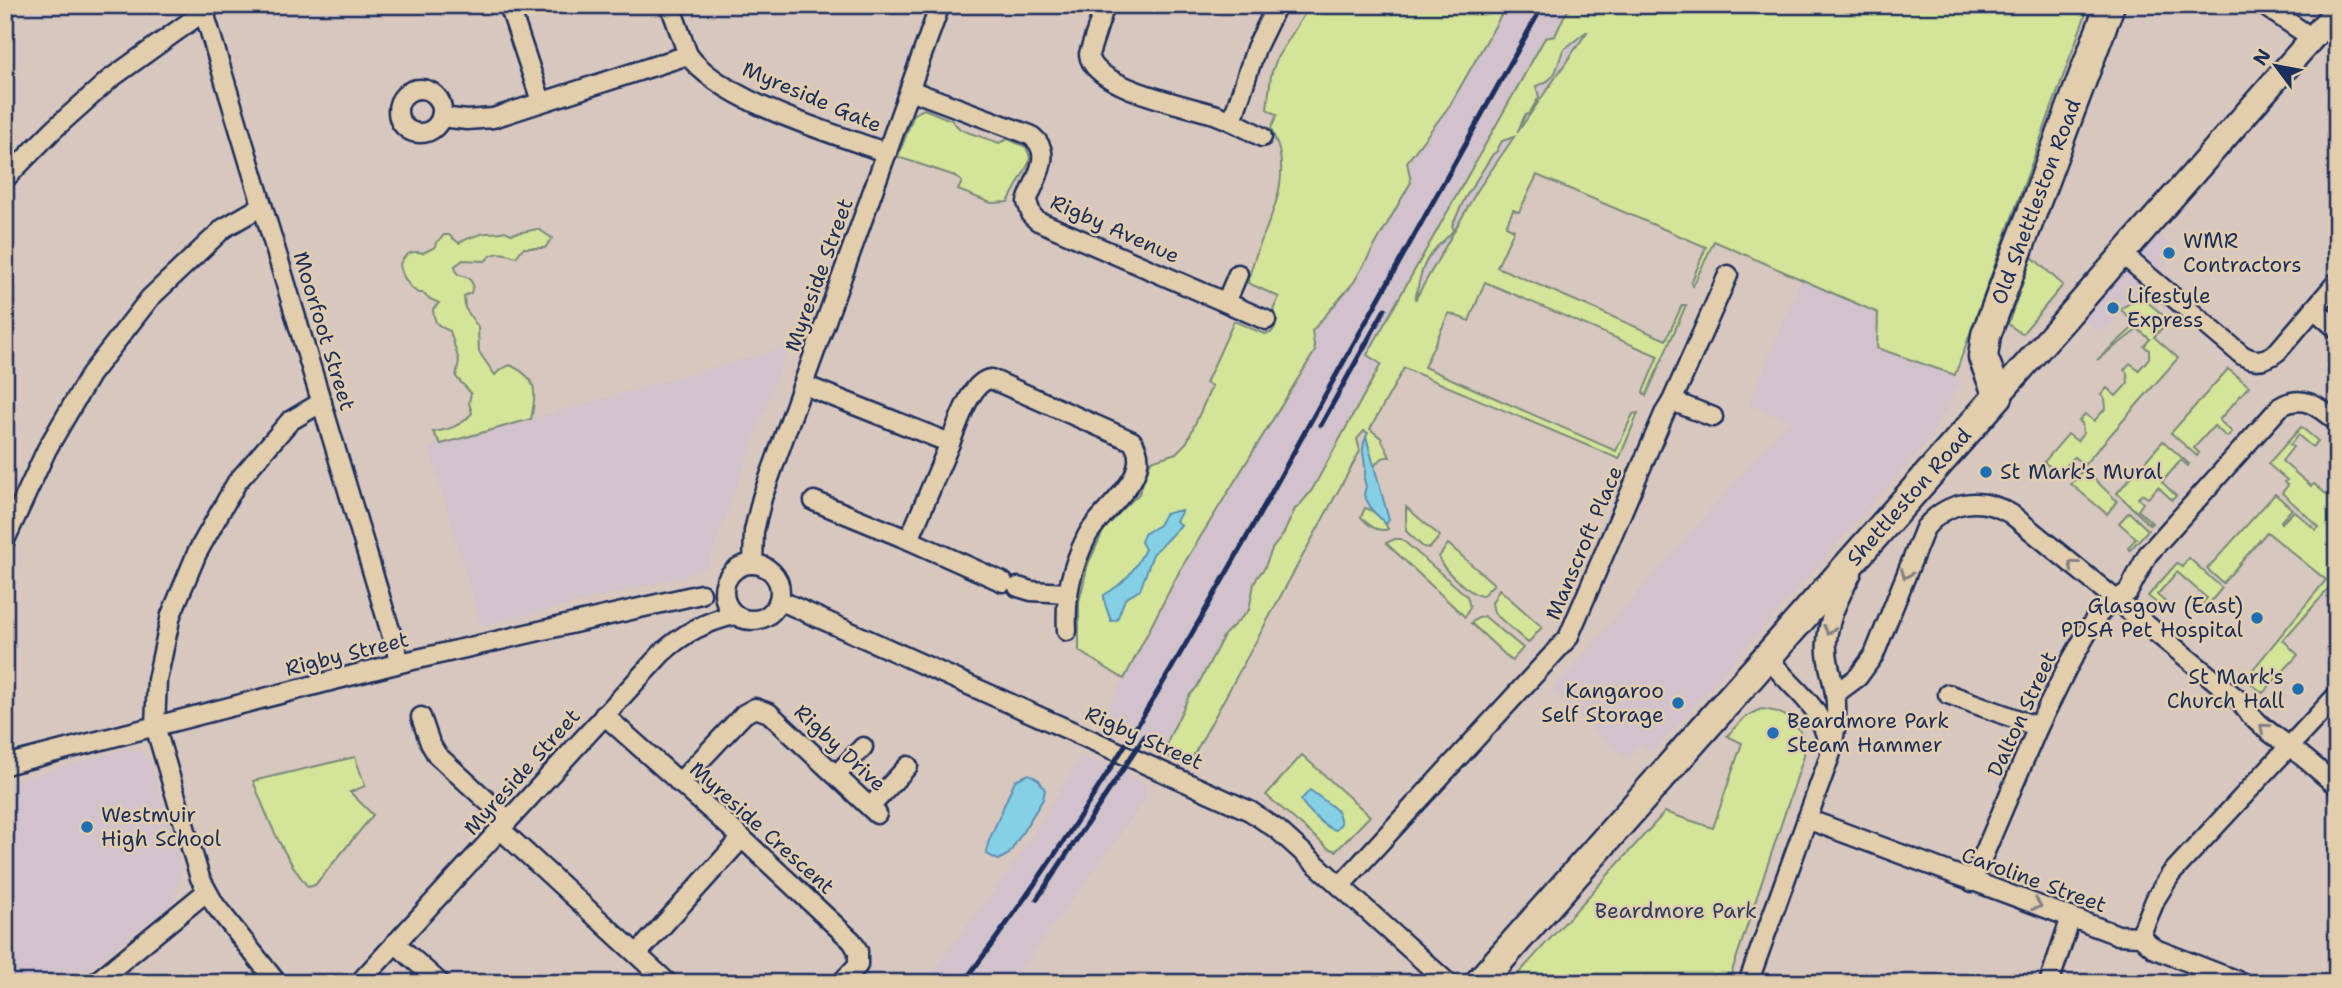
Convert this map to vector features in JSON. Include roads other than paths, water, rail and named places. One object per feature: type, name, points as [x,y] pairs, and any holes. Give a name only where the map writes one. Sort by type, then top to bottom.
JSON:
[{"type":"main road","name":"Old Shettleston Road","points":[[1998,396],[1983,357],[1986,335],[2110,5]]},
{"type":"main road","name":"Shettleston Road","points":[[1479,983],[1998,396]]},
{"type":"street","points":[[509,5],[541,102]]},
{"type":"street","name":"Myreside Gate","points":[[670,5],[688,55],[719,83],[750,100],[887,153]]},
{"type":"street","name":"Myreside Street","points":[[753,564],[757,516],[940,5]]},
{"type":"street","points":[[1105,5],[1089,54],[1093,67],[1144,95],[1232,121],[1262,137]]},
{"type":"street","points":[[1232,121],[1256,48],[1277,5]]},
{"type":"street","points":[[2263,5],[2312,38]]},
{"type":"street","points":[[5,179],[53,130],[110,79],[208,9]]},
{"type":"street","name":"Moorfoot Street","points":[[208,9],[262,206],[400,663]]},
{"type":"street","name":"Shettleston Road","points":[[1998,396],[2337,10]]},
{"type":"street","points":[[441,117],[467,120],[493,118],[688,55]]},
{"type":"street","name":"Rigby Avenue","points":[[910,90],[1036,139],[1044,155],[1043,164],[1027,202],[1032,216],[1038,221],[1266,320]]},
{"type":"street","points":[[5,540],[47,449],[90,375],[150,298],[224,228],[262,206]]},
{"type":"street","points":[[2122,254],[2242,355],[2256,360],[2267,359],[2278,351],[2337,282]]},
{"type":"street","points":[[1226,302],[1238,274]]},
{"type":"street","name":"Manscroft Place","points":[[1340,886],[1567,638],[1664,414],[1728,275]]},
{"type":"street","points":[[2314,309],[2337,329]]},
{"type":"street","points":[[909,540],[972,393],[977,384],[984,380],[991,379],[1132,441],[1138,449],[1139,458],[1134,476],[1128,488],[1098,519],[1079,554],[1067,593],[1067,631]]},
{"type":"street","points":[[804,384],[950,443]]},
{"type":"street","points":[[1672,401],[1713,417]]},
{"type":"street","name":"Dalton Street","points":[[1972,882],[2038,727],[2067,668],[2104,608],[2131,587],[2148,554],[2276,411],[2290,402],[2302,401],[2318,406],[2337,422]]},
{"type":"street","points":[[277,983],[206,892],[200,878],[155,726],[157,680],[171,615],[197,552],[237,482],[290,421],[322,402]]},
{"type":"street","points":[[814,501],[1010,584],[1031,591],[1067,593]]},
{"type":"street","points":[[1835,694],[1858,677],[1874,655],[1925,528],[1939,513],[1958,504],[1984,503],[1998,506],[2011,514],[2241,702],[2247,712],[2271,734],[2337,786]]},
{"type":"street","points":[[1748,983],[1831,753],[1836,726],[1835,694],[1827,653],[1829,626],[1866,545]]},
{"type":"street","points":[[753,564],[769,569],[781,592],[775,609],[761,620],[752,621],[734,615],[724,600],[725,583],[733,571],[753,564]]},
{"type":"street","name":"Rigby Street","points":[[5,765],[400,663],[701,594]]},
{"type":"street","name":"Rigby Street","points":[[779,600],[1250,811],[1278,830],[1448,983]]},
{"type":"street","name":"Myreside Street","points":[[359,983],[662,653],[678,639],[708,622],[734,615]]},
{"type":"street","points":[[1768,656],[1774,668],[1816,712],[1825,730],[1831,753]]},
{"type":"street","points":[[1948,694],[2038,727]]},
{"type":"street","points":[[2140,936],[2156,898],[2171,874],[2337,695]]},
{"type":"street","name":"Rigby Drive","points":[[679,783],[744,714],[755,708],[769,713],[873,810],[908,766]]},
{"type":"street","name":"Myreside Crescent","points":[[604,715],[742,838],[856,946],[858,965],[841,983]]},
{"type":"street","points":[[421,717],[437,755],[668,983]]},
{"type":"street","points":[[836,775],[863,747]]},
{"type":"street","name":"Caroline Street","points":[[1807,819],[2118,935],[2140,936],[2162,953],[2243,983]]},
{"type":"street","points":[[637,954],[742,838]]},
{"type":"street","points":[[95,983],[206,892]]},
{"type":"street","points":[[2049,983],[2071,917]]},
{"type":"street","points":[[396,943],[440,983]]},
{"type":"water","points":[[1366,437],[1389,520],[1386,524],[1372,510],[1364,495],[1366,486],[1363,448]]},
{"type":"water","points":[[1182,511],[1176,521],[1181,525],[1153,554],[1140,590],[1125,599],[1117,620],[1111,621],[1104,595],[1124,581],[1137,563],[1145,549],[1141,542],[1144,534],[1159,525],[1165,514]]},
{"type":"water","points":[[1029,774],[1039,780],[1045,790],[1043,799],[1009,854],[998,860],[987,854],[988,843],[1015,780]]},
{"type":"water","points":[[1310,790],[1338,812],[1341,823],[1336,830],[1317,818],[1301,800]]},
{"type":"railway","points":[[963,983],[1066,838],[1160,688],[1543,5]]},
{"type":"railway","points":[[1321,425],[1385,309]]},
{"type":"railway","points":[[1037,899],[1145,736]]},
{"type":"place","name":"WMR Contractors","points":[[2169,253]]},
{"type":"place","name":"Lifestyle Express","points":[[2113,308]]},
{"type":"place","name":"St Mark's Mural","points":[[1986,472]]},
{"type":"place","name":"Glasgow (East) PDSA Pet Hospital","points":[[2257,618]]},
{"type":"place","name":"St Mark's Church Hall","points":[[2298,689]]},
{"type":"place","name":"Kangaroo Self Storage","points":[[1678,703]]},
{"type":"place","name":"Beardmore Park Steam Hammer","points":[[1773,733]]},
{"type":"place","name":"Westmuir High School","points":[[87,827]]},
{"type":"park label","name":"Beardmore Park","points":[[1676,911]]}]
